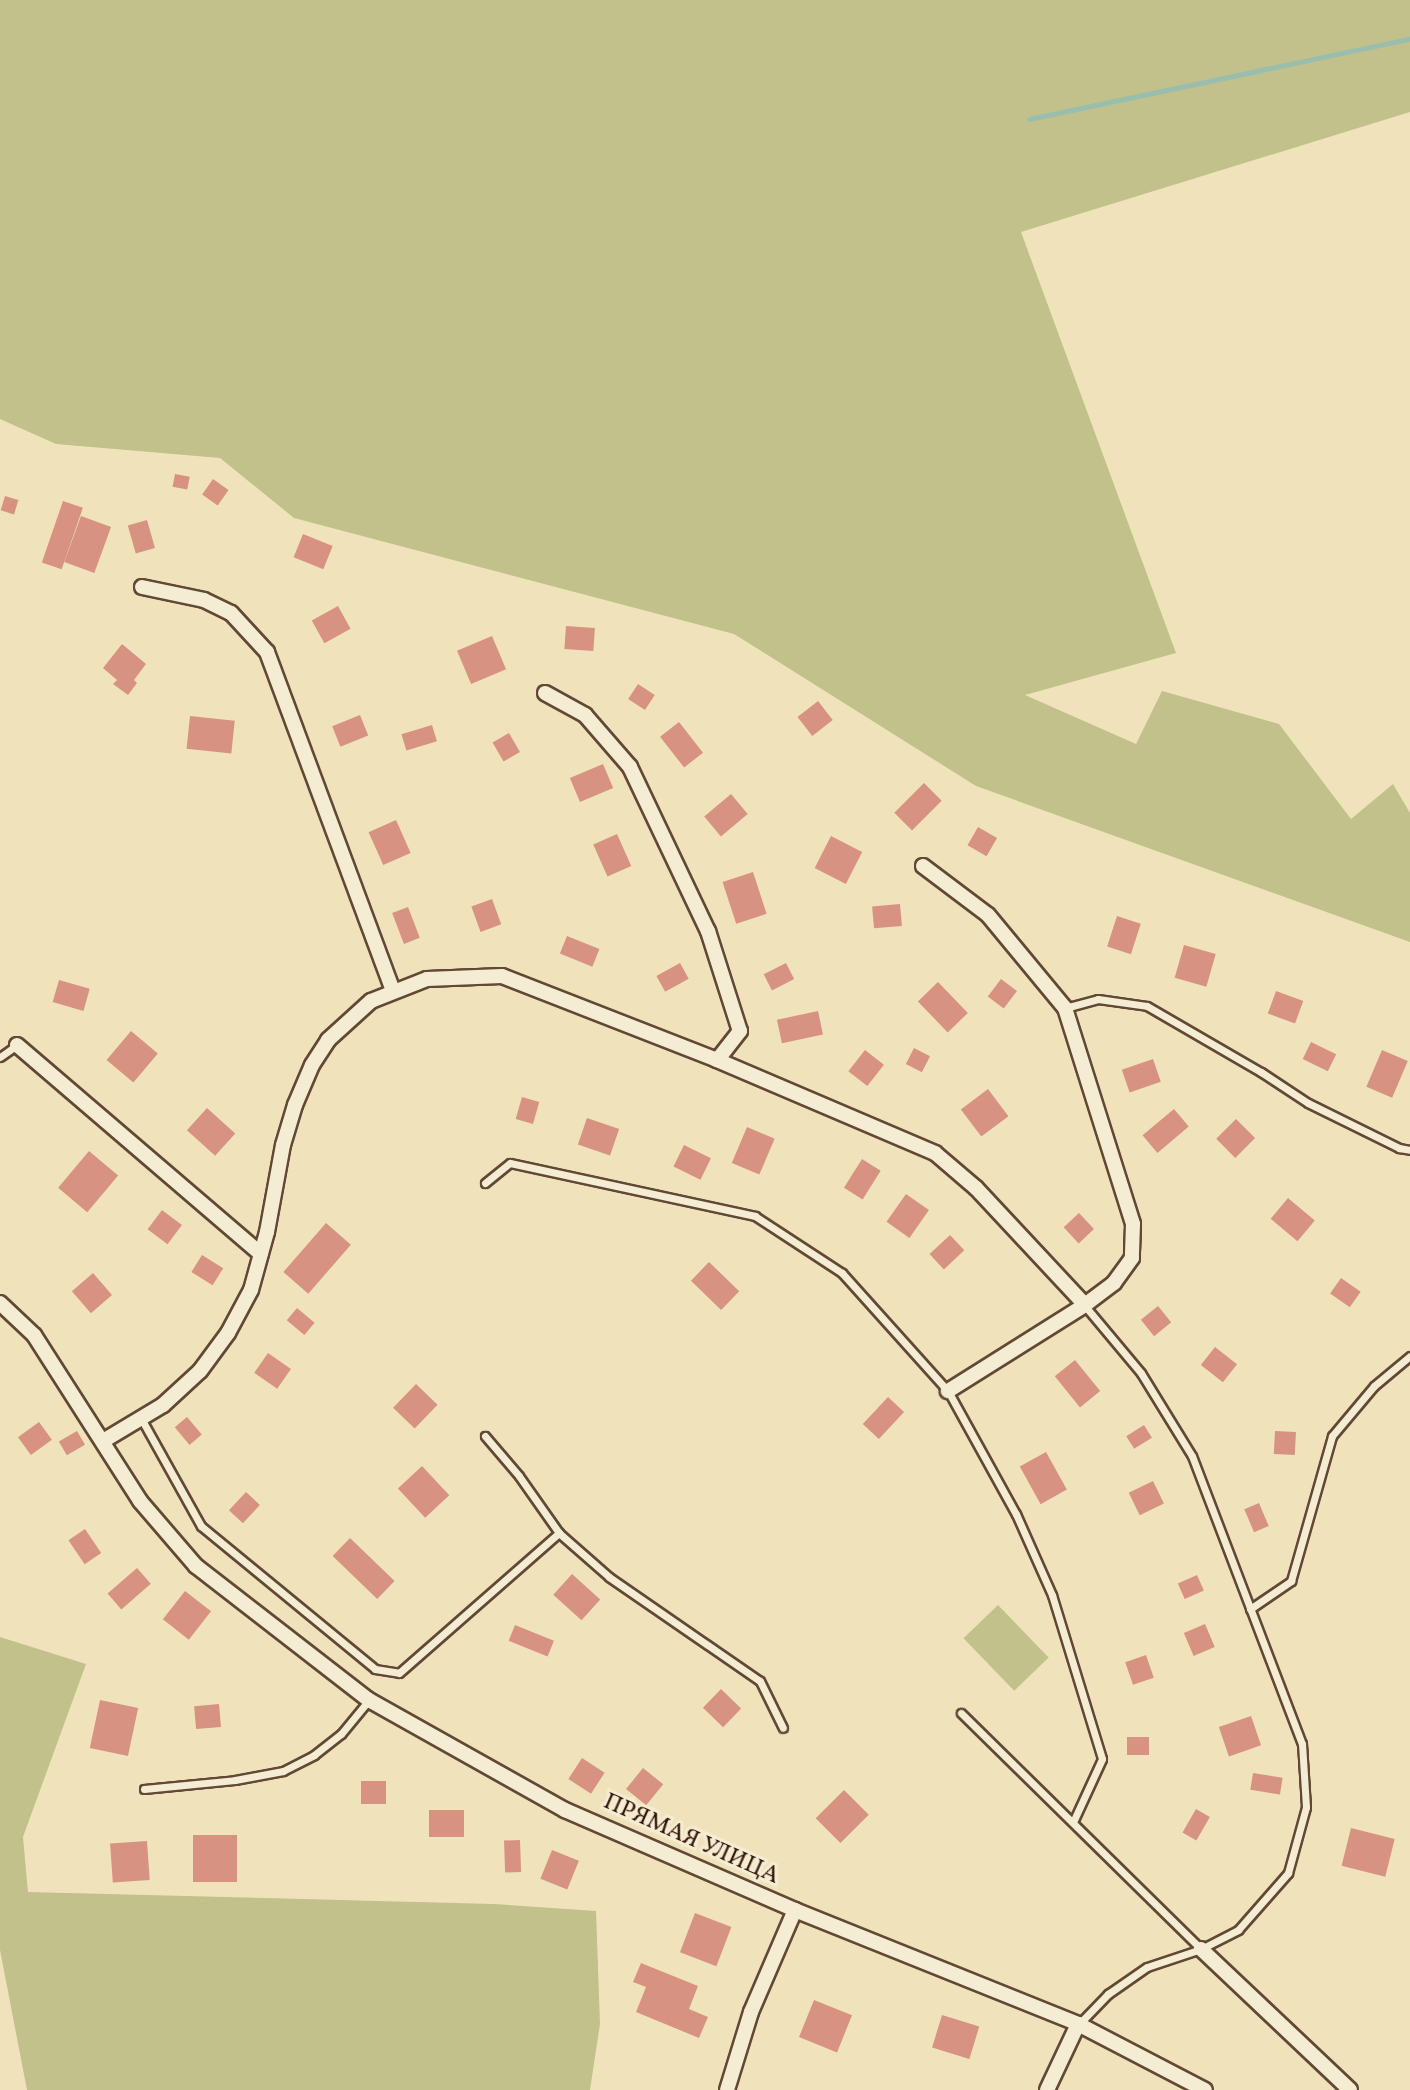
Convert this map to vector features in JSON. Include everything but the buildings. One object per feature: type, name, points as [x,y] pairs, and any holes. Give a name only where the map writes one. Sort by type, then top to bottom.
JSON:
[{"type":"street","points":[[142,587],[205,600],[231,613],[267,652],[393,990]]},
{"type":"street","points":[[545,693],[585,715],[631,767],[708,931],[740,1031],[717,1060]]},
{"type":"street","points":[[923,866],[988,915],[1065,1008],[1133,1224],[1132,1258],[1114,1283],[1085,1305],[948,1391]]},
{"type":"street","points":[[103,1441],[142,1420],[200,1371],[229,1333],[251,1290],[283,1145],[312,1065],[328,1040],[349,1018],[371,1001],[393,990],[427,979],[502,976],[717,1060],[935,1153],[976,1188],[1085,1305]]},
{"type":"street","points":[[18,1045],[261,1254]]},
{"type":"street","name":"ПРЯМАЯ УЛИЦА","points":[[0,1303],[34,1335],[140,1501],[196,1566],[369,1700],[565,1810],[795,1910],[1078,2024],[1206,2090]]},
{"type":"street","points":[[727,2090],[751,2012],[795,1910]]},
{"type":"street","points":[[1201,1949],[1350,2090]]},
{"type":"street","points":[[1047,2090],[1078,2024]]},
{"type":"lane","points":[[1065,1008],[1098,999],[1147,1006],[1261,1072],[1308,1103],[1399,1148],[1410,1150]]},
{"type":"lane","points":[[0,1057],[18,1045]]},
{"type":"lane","points":[[485,1183],[510,1163],[755,1216],[842,1273],[948,1391],[1016,1514],[1052,1595],[1102,1759],[1073,1822]]},
{"type":"lane","points":[[1078,2024],[1108,1994],[1147,1967],[1201,1949],[1238,1930],[1288,1873],[1306,1807],[1302,1744],[1192,1456],[1141,1373],[1085,1305]]},
{"type":"lane","points":[[1250,1609],[1291,1581],[1332,1436],[1374,1386],[1410,1356]]},
{"type":"lane","points":[[142,1420],[201,1526],[375,1670],[399,1673],[559,1533]]},
{"type":"lane","points":[[485,1436],[519,1476],[559,1533],[609,1577],[760,1681],[783,1728]]},
{"type":"lane","points":[[144,1789],[235,1780],[283,1771],[314,1755],[341,1734],[369,1700]]},
{"type":"lane","points":[[961,1713],[1201,1949]]},
{"type":"shaded area","points":[[0,0],[1410,0],[1410,112],[1021,232],[1176,653],[1025,695],[1136,744],[1162,691],[1279,724],[1351,819],[1393,784],[1410,813],[1410,942],[976,786],[734,634],[294,518],[220,458],[56,444],[0,419]]},
{"type":"shaded area","points":[[998,1605],[1049,1658],[1014,1691],[963,1638]]},
{"type":"shaded area","points":[[0,1637],[86,1664],[23,1837],[28,1892],[494,1904],[596,1911],[600,2024],[590,2090],[27,2090],[0,1950]]},
{"type":"waterway","points":[[1029,119],[1410,39]]}]
